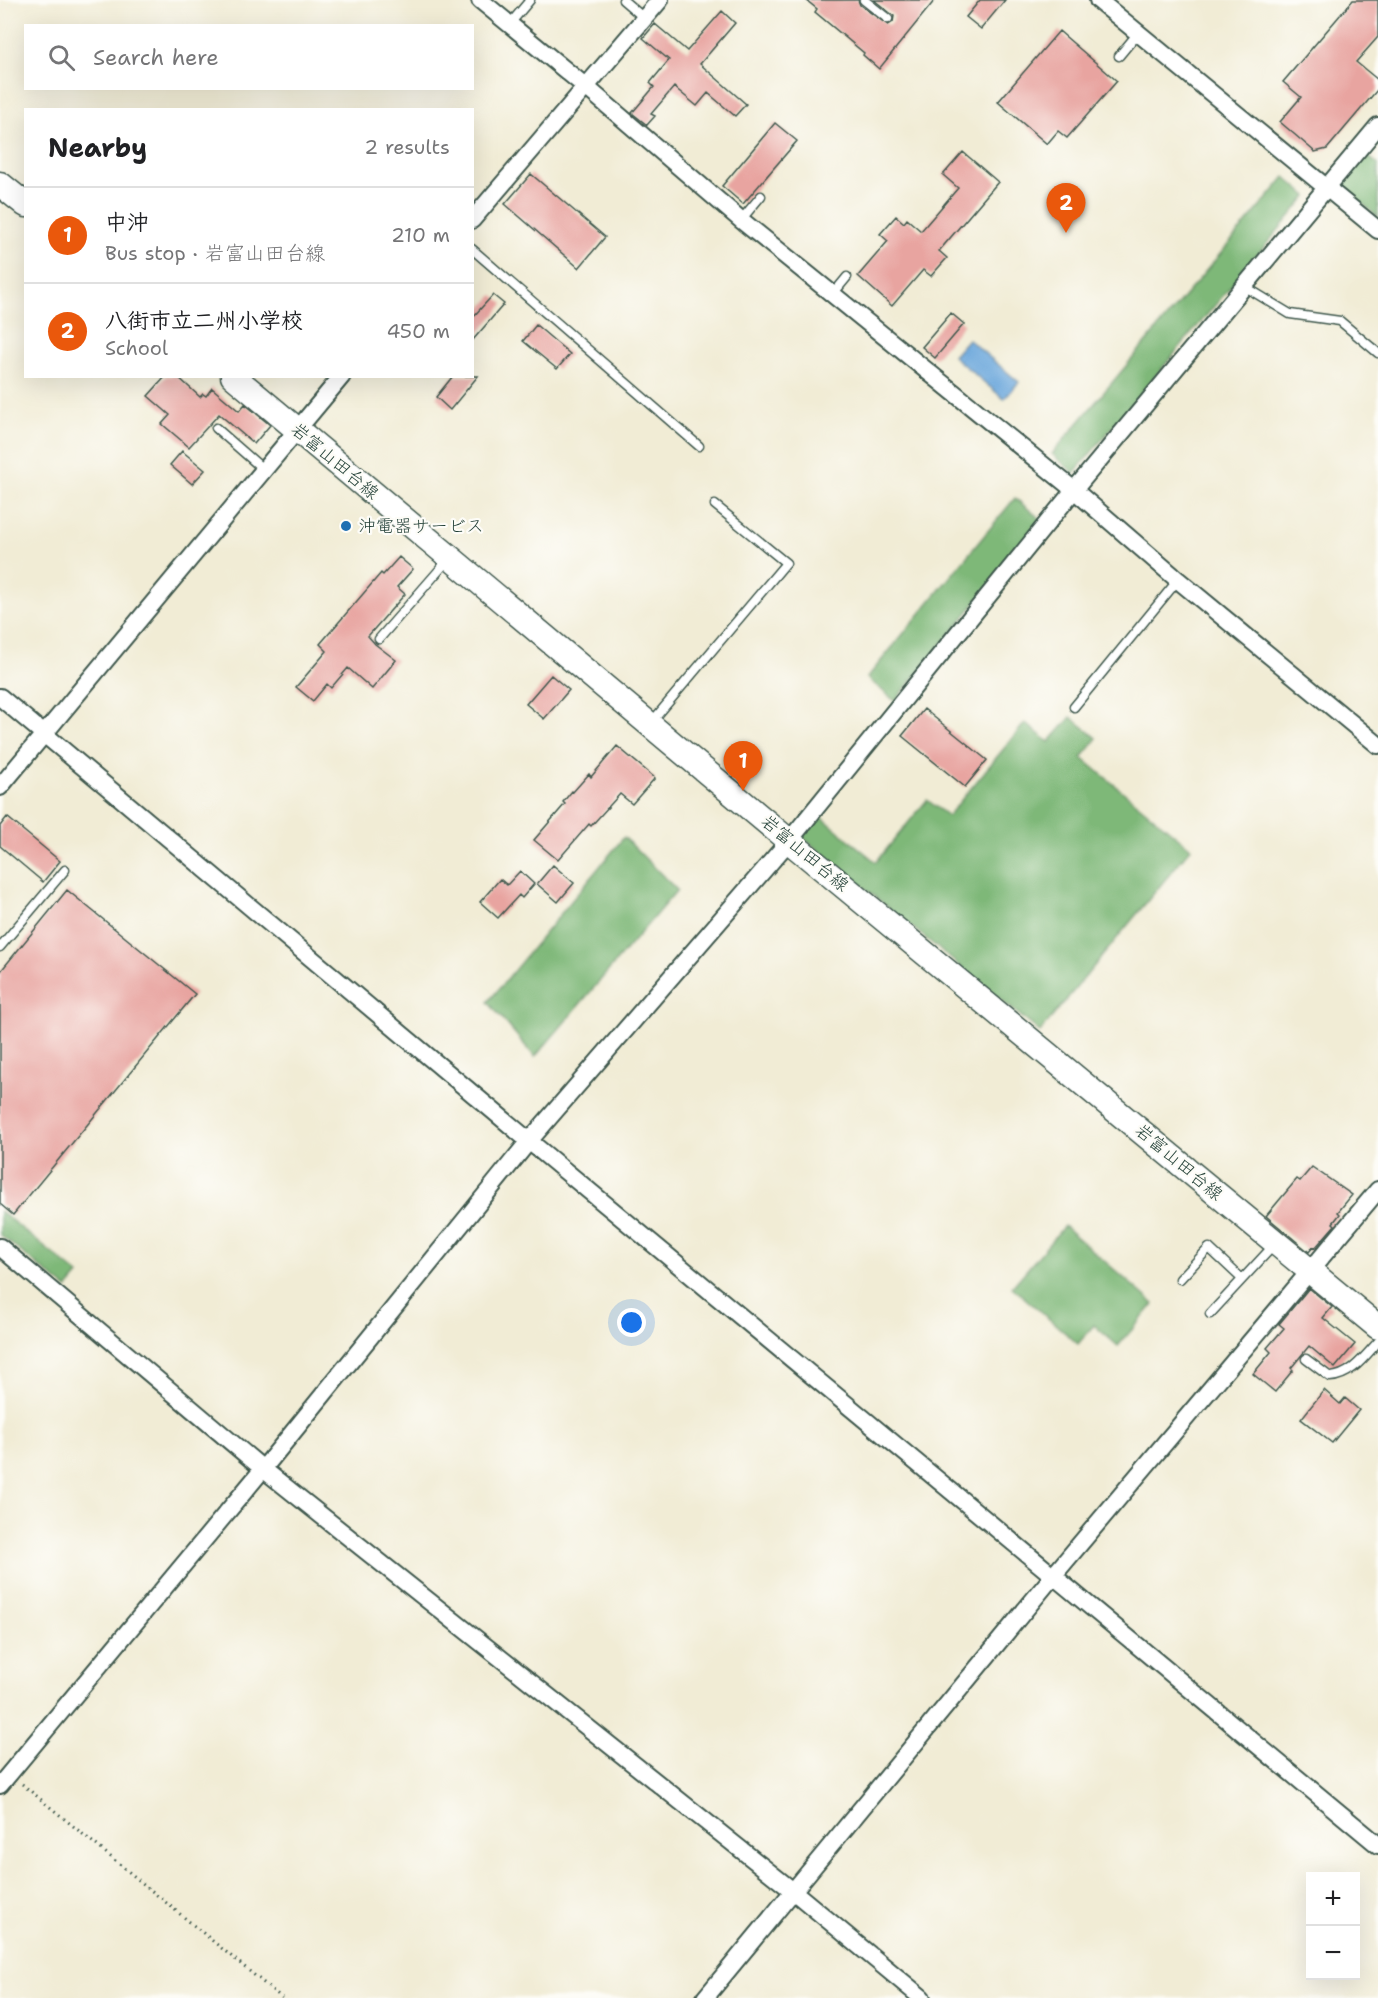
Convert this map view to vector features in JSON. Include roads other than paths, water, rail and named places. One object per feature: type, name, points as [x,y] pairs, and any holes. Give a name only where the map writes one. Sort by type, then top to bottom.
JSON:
[{"type":"main road","points":[[0,184],[24,203]]},
{"type":"main road","name":"岩富山田台線","points":[[235,378],[789,841],[1378,1327]]},
{"type":"street","points":[[480,0],[741,220],[1074,490],[1178,580],[1378,745]]},
{"type":"street","points":[[474,218],[660,0]]},
{"type":"street","points":[[1098,0],[1378,230]]},
{"type":"street","points":[[3,1774],[263,1469],[529,1141],[789,841],[1074,490],[1378,126]]},
{"type":"street","points":[[0,787],[340,378]]},
{"type":"street","points":[[0,697],[529,1141],[1378,1845]]},
{"type":"street","points":[[705,1998],[1053,1576],[1378,1190]]},
{"type":"street","points":[[0,1247],[263,1469],[793,1891],[922,1998]]},
{"type":"lane","points":[[509,25],[530,0]]},
{"type":"lane","points":[[623,0],[644,18]]},
{"type":"lane","points":[[864,0],[888,19]]},
{"type":"lane","points":[[1119,56],[1138,33]]},
{"type":"lane","points":[[741,220],[761,196]]},
{"type":"lane","points":[[474,251],[699,446]]},
{"type":"lane","points":[[833,294],[847,277]]},
{"type":"lane","points":[[1244,286],[1290,314],[1340,321],[1378,353]]},
{"type":"lane","points":[[216,428],[264,470]]},
{"type":"lane","points":[[650,724],[786,563],[715,505]]},
{"type":"lane","points":[[379,639],[450,557]]},
{"type":"lane","points":[[1074,707],[1178,580]]},
{"type":"lane","points":[[0,947],[65,870]]},
{"type":"lane","points":[[1210,1314],[1276,1242]]},
{"type":"lane","points":[[1180,1279],[1209,1248],[1242,1279]]},
{"type":"lane","points":[[1306,1359],[1330,1377],[1338,1377],[1353,1368],[1378,1342]]},
{"type":"water","points":[[968,339],[1019,382],[1004,399],[953,356]]},
{"type":"place","name":"八街市立二州小学校","points":[[1066,233]]},
{"type":"place","name":"沖電器サービス","points":[[346,526]]},
{"type":"place","name":"中沖","points":[[743,791]]}]
